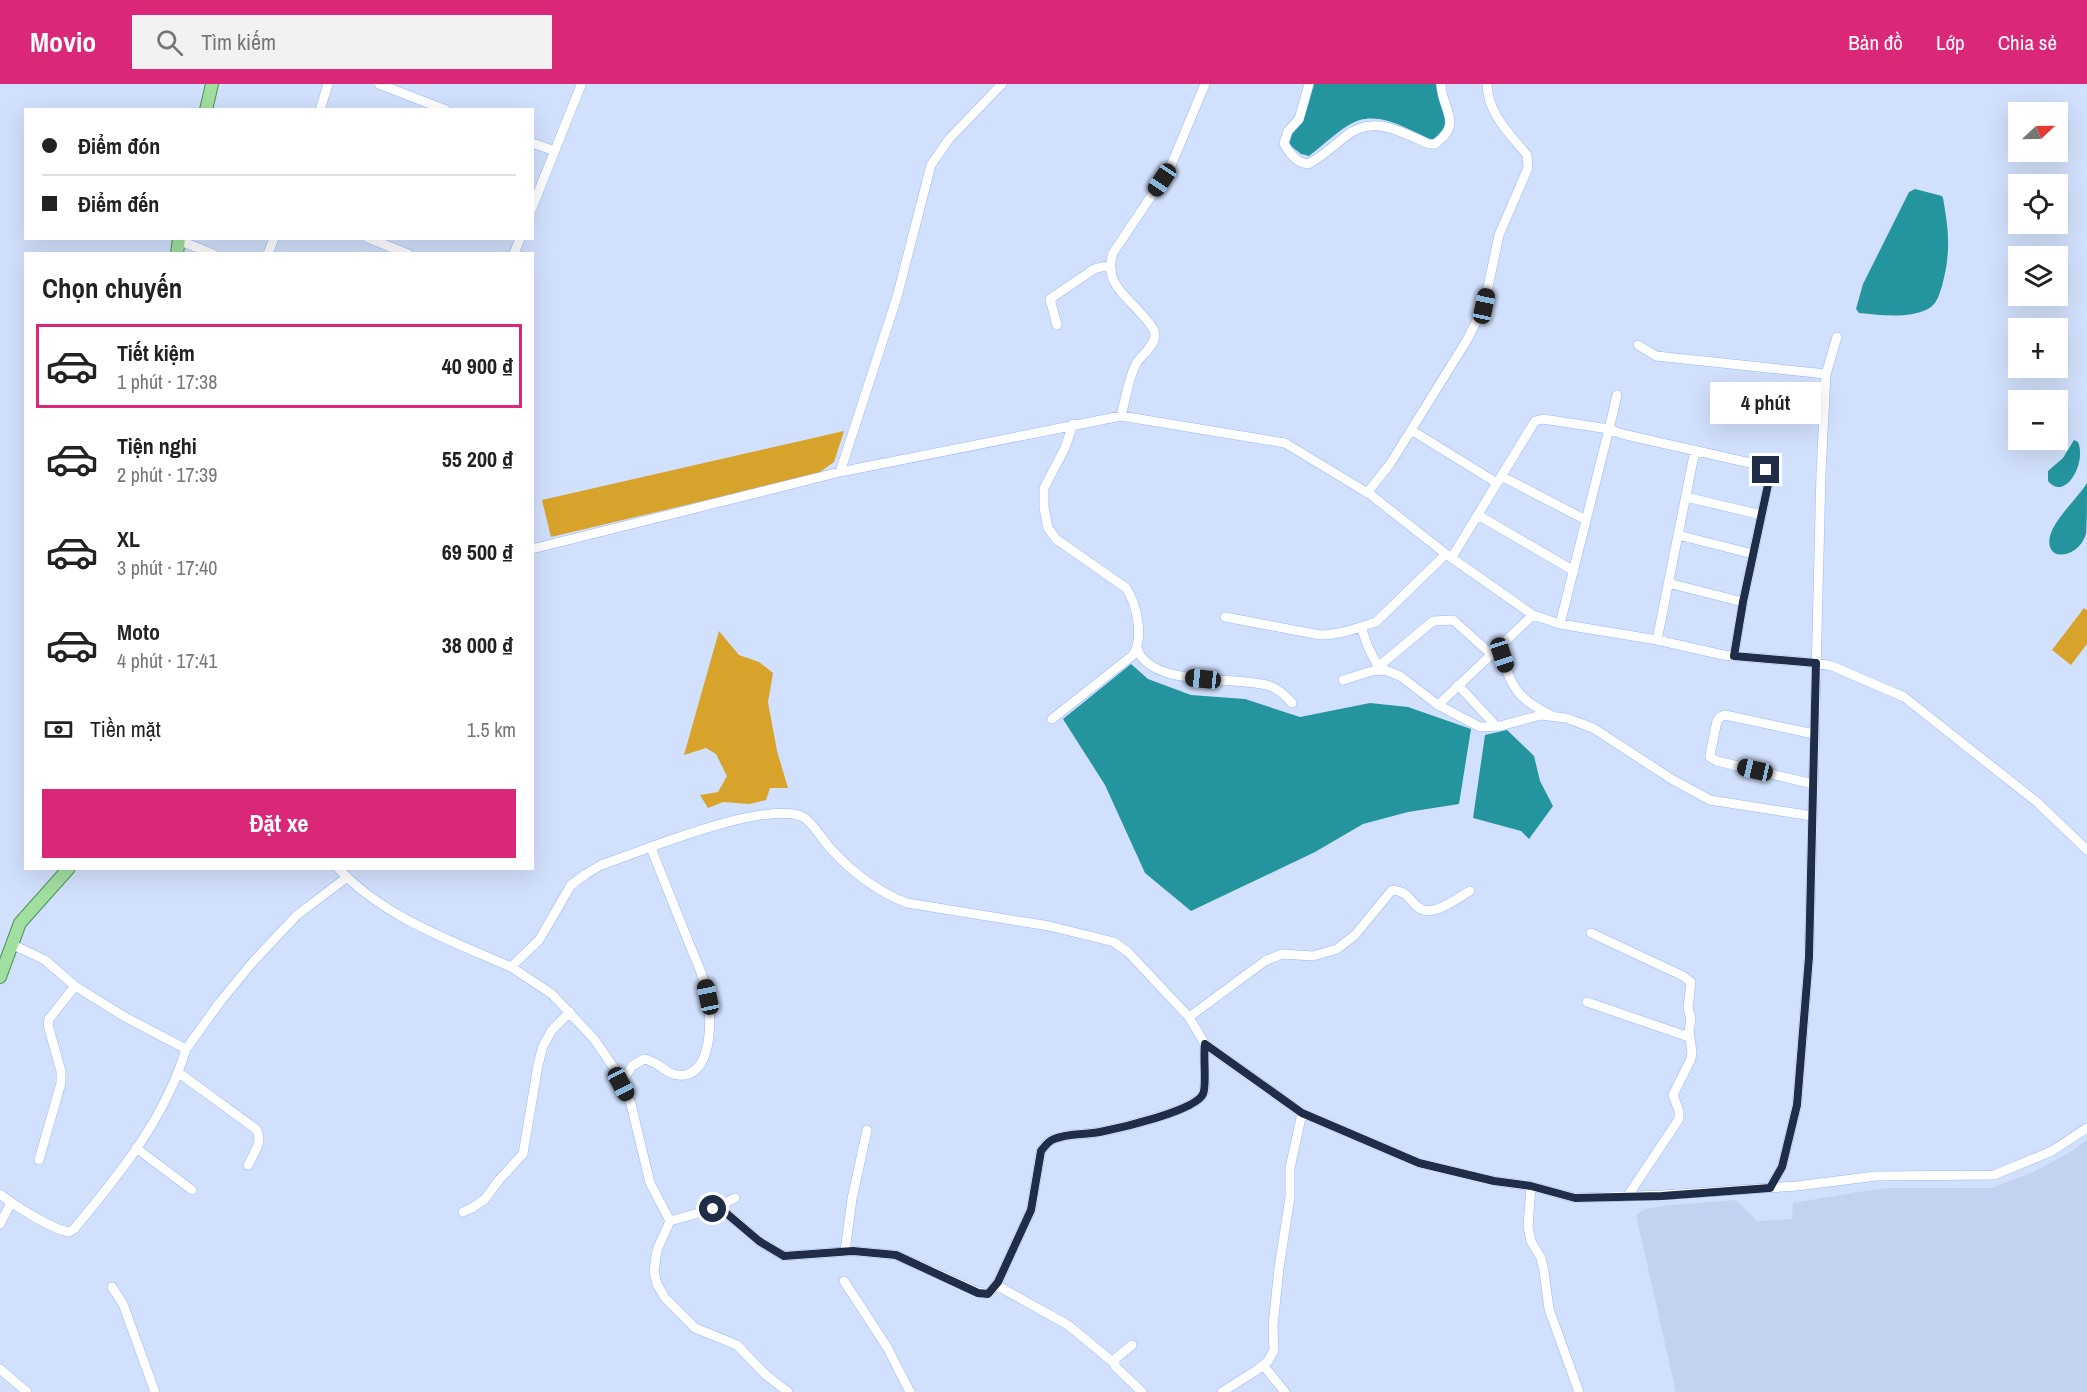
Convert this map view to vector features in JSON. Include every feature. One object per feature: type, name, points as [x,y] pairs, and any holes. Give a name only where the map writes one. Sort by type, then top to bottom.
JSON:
[{"type":"main road","points":[[206,108],[212,84]]},
{"type":"main road","points":[[0,977],[20,923],[67,870]]},
{"type":"street","points":[[321,108],[328,84]]},
{"type":"street","points":[[379,84],[441,108]]},
{"type":"street","points":[[534,203],[580,84]]},
{"type":"street","points":[[840,472],[897,297],[931,165],[949,139],[1002,84]]},
{"type":"street","points":[[1121,416],[1136,364],[1154,341],[1155,335],[1143,314],[1115,284],[1110,276],[1109,265],[1113,253],[1170,168],[1205,84]]},
{"type":"street","points":[[1310,84],[1299,119],[1285,136],[1284,142],[1292,156],[1308,164],[1352,131],[1373,124],[1387,127],[1429,144],[1435,144],[1450,127],[1450,115],[1442,84]]},
{"type":"street","points":[[1367,493],[1411,430],[1467,340],[1484,306],[1499,235],[1528,168],[1527,155],[1504,130],[1491,105],[1487,84]]},
{"type":"street","points":[[534,144],[555,151]]},
{"type":"street","points":[[180,240],[208,252]]},
{"type":"street","points":[[373,240],[403,252]]},
{"type":"street","points":[[1057,325],[1050,299],[1094,269],[1109,265]]},
{"type":"street","points":[[1770,1188],[1782,1167],[1797,1105],[1809,957],[1826,374],[1837,337]]},
{"type":"street","points":[[1638,345],[1656,356],[1826,374]]},
{"type":"street","points":[[1560,624],[1617,395]]},
{"type":"street","points":[[534,548],[840,472],[1121,416],[1285,443],[1367,493],[1533,615],[1560,624],[1657,640],[1734,656],[1832,666],[1905,697],[2038,802],[2087,850]]},
{"type":"street","points":[[1225,617],[1320,635],[1330,635],[1376,622],[1449,555],[1478,515],[1532,425],[1538,419],[1609,429],[1622,434],[1759,465],[1766,470],[1769,480],[1734,656]]},
{"type":"street","points":[[1073,424],[1065,448],[1044,488],[1044,508],[1048,528],[1056,539],[1126,588],[1137,610],[1137,648],[1140,656],[1148,663],[1178,676],[1257,683],[1273,687],[1292,703]]},
{"type":"street","points":[[1411,430],[1499,479],[1587,520]]},
{"type":"street","points":[[1657,640],[1695,450]]},
{"type":"street","points":[[1686,497],[1762,515]]},
{"type":"street","points":[[1478,515],[1574,572]]},
{"type":"street","points":[[1678,535],[1753,554]]},
{"type":"street","points":[[1668,583],[1743,602]]},
{"type":"street","points":[[1438,705],[1533,615]]},
{"type":"street","points":[[1343,680],[1379,668],[1433,621],[1454,620],[1491,654]]},
{"type":"street","points":[[1361,627],[1379,668],[1400,676],[1438,705],[1480,727],[1551,715]]},
{"type":"street","points":[[1499,647],[1511,681],[1520,697],[1531,706],[1593,728],[1673,780],[1710,800],[1812,816]]},
{"type":"street","points":[[1052,719],[1132,655],[1137,648]]},
{"type":"street","points":[[1458,685],[1496,726]]},
{"type":"street","points":[[1813,784],[1717,761],[1710,755],[1717,721],[1720,717],[1725,716],[1814,734]]},
{"type":"street","points":[[511,967],[539,940],[571,885],[601,865],[716,825],[769,813],[788,813],[805,817],[831,849],[886,895],[907,903],[1049,926],[1114,942],[1128,952],[1190,1017],[1205,1044],[1302,1113],[1419,1163],[1494,1181],[1531,1186],[1575,1198],[1627,1197],[1770,1188],[1876,1176],[1994,1175],[2052,1151],[2087,1128]]},
{"type":"street","points":[[621,1084],[632,1066],[644,1059],[655,1062],[670,1074],[692,1073],[703,1061],[708,1039],[710,1019],[705,984],[651,849]]},
{"type":"street","points":[[340,870],[346,878],[396,913],[430,932],[511,967],[552,994],[570,1012],[594,1039],[614,1068],[632,1104],[650,1183],[670,1221]]},
{"type":"street","points":[[0,1194],[11,1203],[59,1229],[69,1232],[74,1229],[123,1169],[179,1073],[186,1049],[220,1002],[297,915],[346,878]]},
{"type":"street","points":[[1190,1017],[1265,961],[1282,954],[1313,956],[1337,949],[1355,935],[1392,890],[1404,892],[1419,908],[1427,912],[1470,891]]},
{"type":"street","points":[[1591,933],[1688,978],[1691,982],[1688,1003],[1691,1019],[1689,1037],[1691,1059],[1673,1095],[1679,1111],[1679,1119],[1627,1197]]},
{"type":"street","points":[[11,944],[45,960],[75,986],[125,1017],[186,1049]]},
{"type":"street","points":[[39,1160],[61,1083],[61,1071],[48,1025],[49,1019],[75,986]]},
{"type":"street","points":[[1587,1002],[1689,1037]]},
{"type":"street","points":[[463,1212],[485,1199],[499,1180],[524,1154],[536,1074],[543,1046],[552,1030],[570,1012]]},
{"type":"street","points":[[719,1207],[759,1241],[784,1256],[872,1251],[905,1257],[982,1294],[988,1294],[996,1285],[1031,1210],[1041,1151],[1046,1143],[1059,1137],[1099,1132],[1141,1122],[1196,1102],[1204,1091],[1205,1044]]},
{"type":"street","points":[[179,1073],[256,1129],[260,1141],[248,1165]]},
{"type":"street","points":[[1222,1392],[1268,1361],[1274,1350],[1274,1315],[1290,1197],[1290,1168],[1302,1113]]},
{"type":"street","points":[[845,1251],[852,1199],[867,1130]]},
{"type":"street","points":[[136,1148],[192,1190]]},
{"type":"street","points":[[1531,1186],[1528,1227],[1541,1258],[1549,1309],[1579,1392]]},
{"type":"street","points":[[735,1198],[719,1207],[670,1221],[657,1250],[654,1271],[657,1284],[665,1298],[695,1328],[737,1345],[766,1375],[788,1392]]},
{"type":"street","points":[[0,1224],[11,1203]]},
{"type":"street","points":[[844,1281],[887,1347],[910,1392]]},
{"type":"street","points":[[996,1285],[1068,1325],[1114,1363],[1142,1392]]},
{"type":"street","points":[[112,1287],[123,1304],[155,1392]]},
{"type":"street","points":[[1114,1363],[1115,1359],[1131,1345]]},
{"type":"street","points":[[1263,1365],[1285,1392]]},
{"type":"street","points":[[0,1369],[27,1392]]},
{"type":"shaded area","points":[[1312,84],[1437,84],[1448,123],[1432,140],[1388,121],[1369,118],[1360,120],[1340,131],[1309,156],[1301,154],[1287,143]]},
{"type":"shaded area","points":[[1915,189],[1943,198],[1948,232],[1948,252],[1945,274],[1937,299],[1928,309],[1912,314],[1894,316],[1859,313],[1856,309],[1863,284],[1909,192]]},
{"type":"shaded area","points":[[844,431],[834,462],[817,474],[551,537],[542,500]]},
{"type":"shaded area","points":[[2074,440],[2078,442],[2080,460],[2077,469],[2067,483],[2061,487],[2055,486],[2048,481],[2048,471],[2063,458]]},
{"type":"shaded area","points":[[2087,483],[2086,534],[2077,548],[2070,553],[2057,554],[2052,551],[2050,536],[2061,516]]},
{"type":"shaded area","points":[[2084,608],[2087,610],[2087,644],[2071,665],[2052,650]]},
{"type":"shaded area","points":[[719,631],[739,655],[759,662],[773,673],[768,702],[777,751],[788,788],[770,788],[766,800],[749,804],[723,802],[708,808],[700,795],[718,792],[727,776],[716,754],[706,748],[684,755]]},
{"type":"shaded area","points":[[1131,664],[1148,679],[1191,695],[1245,699],[1300,717],[1370,703],[1408,707],[1471,729],[1459,804],[1408,812],[1363,824],[1315,852],[1191,911],[1145,873],[1105,785],[1063,719]]},
{"type":"shaded area","points":[[1507,730],[1534,756],[1540,781],[1553,806],[1529,839],[1521,831],[1473,818],[1485,735]]},
{"type":"shaded area","points":[[2087,1140],[2087,1392],[1676,1392],[1636,1215],[1645,1209],[1736,1200],[1757,1221],[1792,1219],[1793,1203],[1858,1192],[1889,1188],[1991,1188],[2031,1173],[2067,1154]]},
{"type":"route","points":[[713,1209],[719,1207],[759,1241],[784,1256],[853,1251],[896,1255],[905,1257],[978,1293],[988,1294],[998,1282],[1031,1210],[1041,1151],[1046,1143],[1059,1137],[1099,1132],[1141,1122],[1190,1106],[1202,1097],[1204,1091],[1205,1044],[1302,1113],[1419,1163],[1494,1181],[1531,1186],[1575,1198],[1662,1196],[1770,1188],[1782,1167],[1797,1105],[1809,957],[1816,663],[1734,656],[1769,480],[1766,470]]}]
